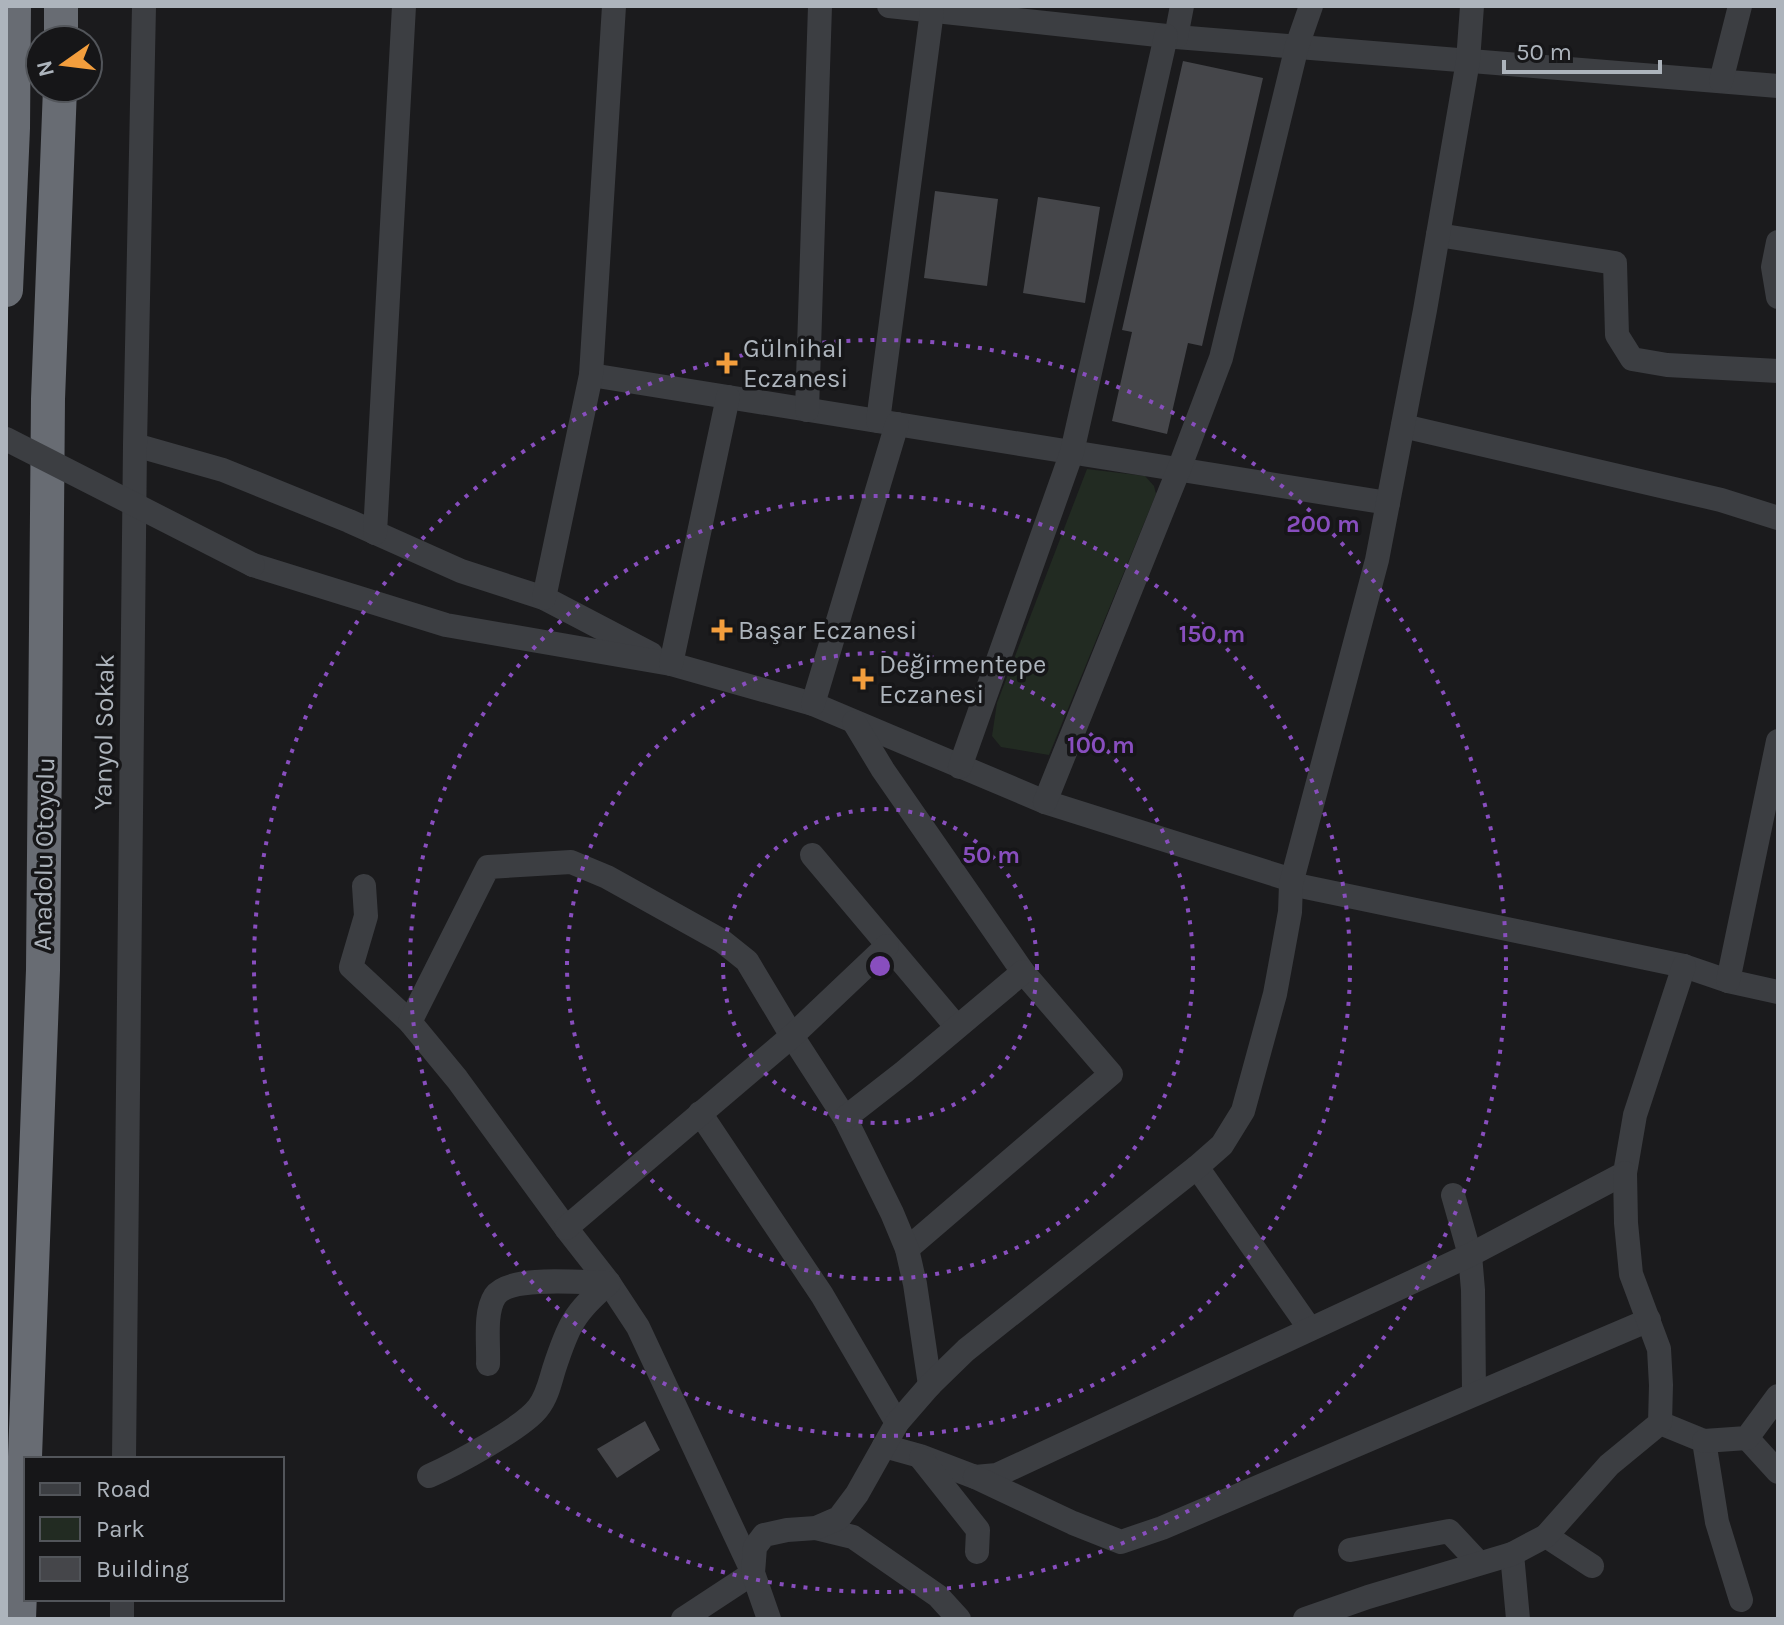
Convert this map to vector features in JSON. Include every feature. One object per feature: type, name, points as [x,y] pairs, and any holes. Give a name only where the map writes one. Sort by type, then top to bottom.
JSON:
[{"type":"highway","points":[[6,290],[13,128],[14,6]]},
{"type":"highway","name":"Anadolu Otoyolu","points":[[25,1457],[43,970],[48,399],[59,104]]},
{"type":"highway","name":"Anadolu Otoyolu","points":[[19,1619],[24,1484]]},
{"type":"street","name":"Yanyol Sokak","points":[[124,1457],[135,445],[144,6]]},
{"type":"street","points":[[375,533],[404,6]]},
{"type":"street","points":[[544,598],[591,375],[614,6]]},
{"type":"street","points":[[807,410],[820,6]]},
{"type":"street","points":[[889,6],[932,11],[1074,16],[1171,36],[1778,86]]},
{"type":"street","points":[[960,767],[1072,452],[1171,36],[1182,6]]},
{"type":"street","points":[[1045,802],[1221,358],[1297,46],[1311,6]]},
{"type":"street","points":[[816,1528],[839,1518],[857,1494],[897,1423],[930,1385],[966,1350],[1197,1167],[1222,1145],[1243,1111],[1275,994],[1290,912],[1292,882],[1377,560],[1468,61],[1472,6]]},
{"type":"street","points":[[1721,81],[1740,6]]},
{"type":"street","points":[[813,704],[888,422],[932,11]]},
{"type":"street","points":[[1438,235],[1615,263],[1617,335],[1632,359],[1667,365],[1778,371]]},
{"type":"street","points":[[1778,242],[1773,267],[1778,297]]},
{"type":"street","points":[[591,375],[1388,503]]},
{"type":"street","points":[[671,664],[728,397]]},
{"type":"street","points":[[1403,426],[1721,500],[1778,518]]},
{"type":"street","points":[[6,439],[253,565],[446,625],[671,664],[813,704],[1045,802],[1292,882],[1684,966],[1728,981],[1778,992]]},
{"type":"street","points":[[135,445],[223,470],[461,571],[544,598],[671,664]]},
{"type":"street","points":[[854,722],[883,770],[1023,972],[1111,1074],[907,1249]]},
{"type":"street","points":[[1728,981],[1778,741]]},
{"type":"street","points":[[812,855],[956,1026]]},
{"type":"street","points":[[410,1022],[488,867],[571,862],[607,877],[722,941],[747,961],[845,1118],[907,1249],[930,1385]]},
{"type":"street","points":[[364,886],[366,916],[351,967],[410,1022],[457,1079],[609,1283],[638,1327],[753,1573],[769,1619]]},
{"type":"street","points":[[566,1228],[792,1036],[887,946]]},
{"type":"street","points":[[1305,1619],[1478,1562],[1512,1554],[1546,1536],[1609,1465],[1660,1423],[1659,1349],[1631,1274],[1625,1173],[1635,1115],[1684,966]]},
{"type":"street","points":[[845,1118],[1023,972]]},
{"type":"street","points":[[700,1113],[822,1295],[897,1423]]},
{"type":"street","points":[[1197,1167],[1310,1329]]},
{"type":"street","points":[[975,1477],[997,1475],[1470,1255],[1625,1173]]},
{"type":"street","points":[[1453,1195],[1470,1255],[1474,1393]]},
{"type":"street","points":[[488,1364],[489,1316],[495,1297],[505,1288],[546,1282],[609,1283]]},
{"type":"street","points":[[429,1476],[454,1465],[527,1419],[539,1408],[568,1329],[583,1305],[609,1283]]},
{"type":"street","points":[[884,1446],[975,1477],[1121,1542],[1162,1528],[1649,1320]]},
{"type":"street","points":[[1660,1423],[1704,1441],[1747,1438],[1770,1418],[1778,1396]]},
{"type":"street","points":[[1747,1438],[1778,1472]]},
{"type":"street","points":[[1704,1441],[1717,1522],[1741,1600]]},
{"type":"street","points":[[920,1456],[978,1530],[977,1552]]},
{"type":"street","points":[[753,1573],[755,1547],[764,1535],[816,1528],[853,1537],[938,1596],[959,1619]]},
{"type":"street","points":[[1350,1550],[1449,1531],[1478,1562]]},
{"type":"street","points":[[1546,1536],[1592,1566]]},
{"type":"street","points":[[1512,1554],[1518,1619]]},
{"type":"street","points":[[683,1619],[753,1573]]},
{"type":"green space","points":[[1087,469],[1145,476],[1154,486],[1156,494],[1049,755],[1001,747],[992,736],[997,703]]},
{"type":"building","points":[[1183,61],[1263,78],[1202,346],[1188,343],[1167,434],[1112,421],[1132,332],[1122,330]]},
{"type":"building","points":[[935,191],[998,199],[987,286],[924,278]]},
{"type":"building","points":[[1038,197],[1100,207],[1085,303],[1023,293]]},
{"type":"building","points":[[645,1421],[660,1450],[617,1478],[597,1449]]},
{"type":"place","name":"Gülnihal Eczanesi","points":[[727,363]]},
{"type":"place","name":"Başar Eczanesi","points":[[722,630]]},
{"type":"place","name":"Değirmentepe Eczanesi","points":[[863,679]]}]
